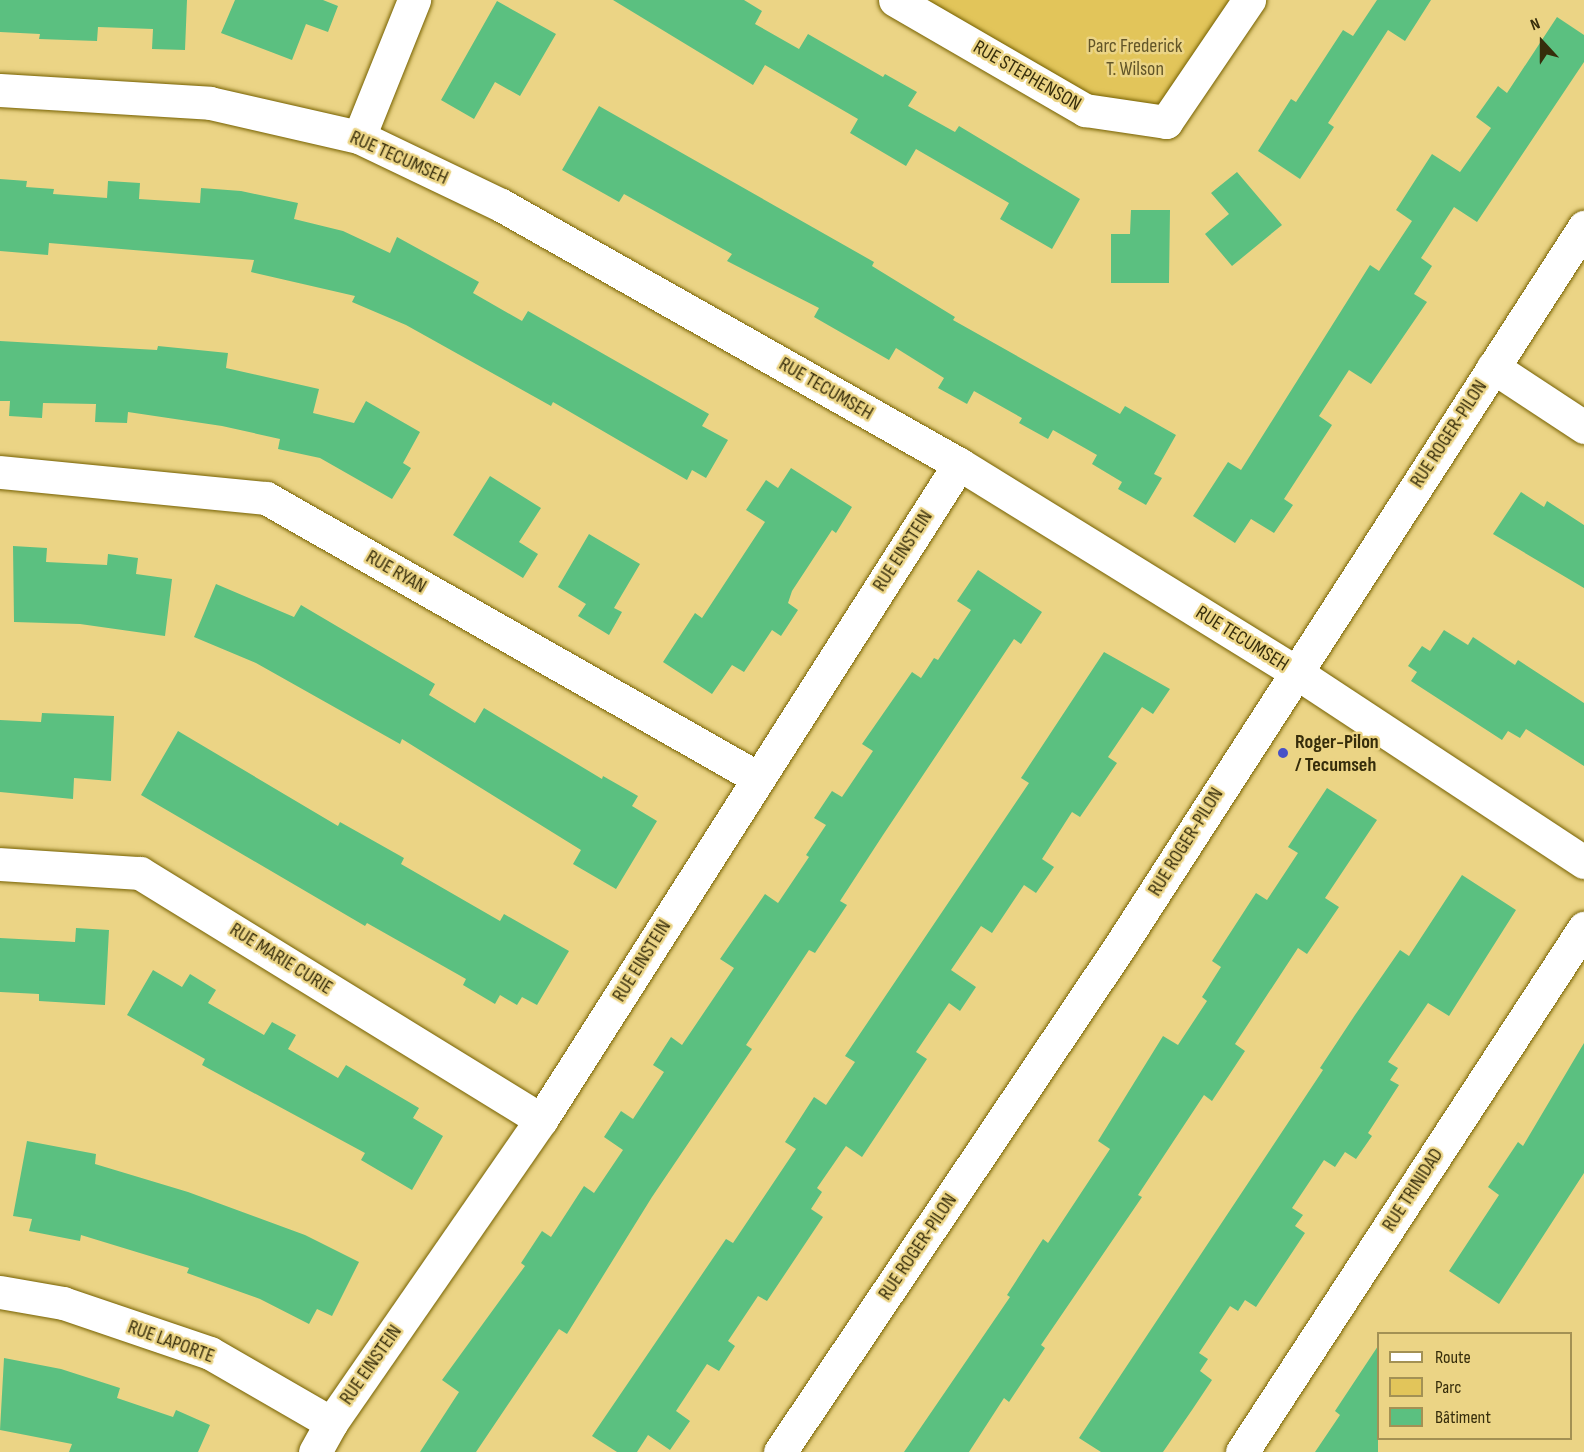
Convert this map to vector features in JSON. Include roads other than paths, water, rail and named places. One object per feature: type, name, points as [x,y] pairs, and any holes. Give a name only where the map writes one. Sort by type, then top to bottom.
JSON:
[{"type":"street","points":[[359,137],[414,0]]},
{"type":"street","name":"RUE STEPHENSON","points":[[895,0],[1085,110],[1166,122],[1249,0]]},
{"type":"street","name":"RUE TECUMSEH","points":[[0,90],[210,103],[359,137],[501,205],[959,464],[1294,671],[1584,862]]},
{"type":"street","name":"RUE ROGER-PILON","points":[[780,1452],[1120,946],[1294,671],[1584,226]]},
{"type":"street","points":[[1493,367],[1584,427]]},
{"type":"street","name":"RUE EINSTEIN","points":[[315,1452],[331,1423],[541,1120],[959,464]]},
{"type":"street","name":"RUE RYAN","points":[[0,472],[266,498],[758,778]]},
{"type":"street","name":"RUE MARIE CURIE","points":[[0,864],[140,873],[541,1120]]},
{"type":"street","name":"RUE TRINIDAD","points":[[1242,1452],[1584,928]]},
{"type":"street","name":"RUE LAPORTE","points":[[0,1293],[63,1303],[210,1353],[331,1423]]},
{"type":"place","name":"Roger-Pilon / Tecumseh","points":[[1283,753]]},
{"type":"park label","name":"Parc Frederick T. Wilson","points":[[1135,58]]}]
